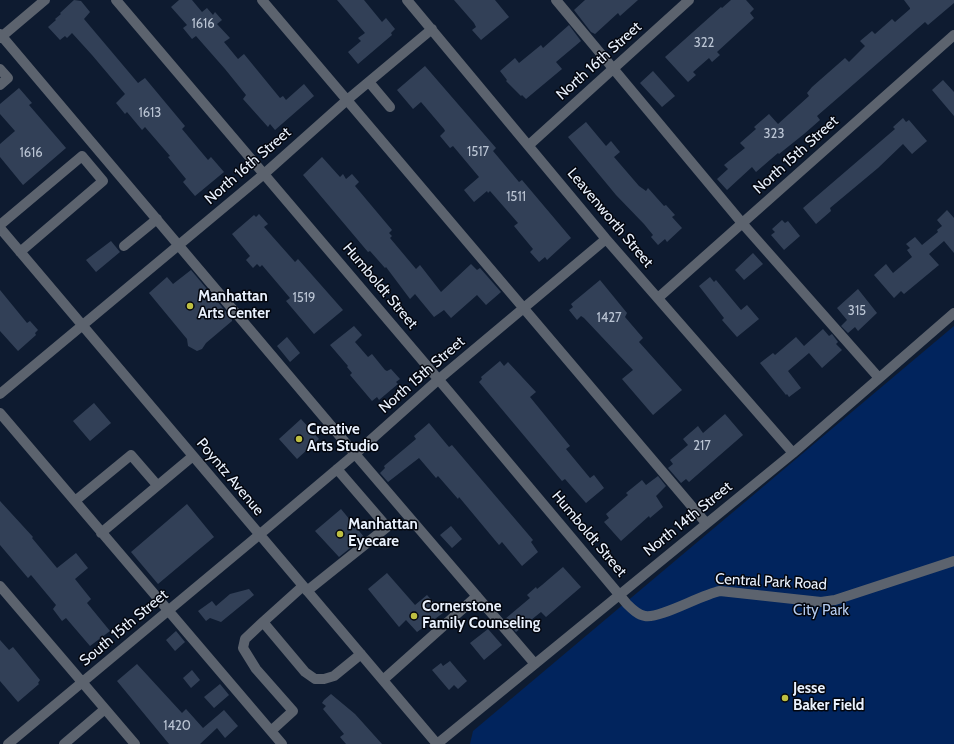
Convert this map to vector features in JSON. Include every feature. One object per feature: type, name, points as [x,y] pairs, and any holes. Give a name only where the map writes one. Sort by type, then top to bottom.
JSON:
[{"type":"street","points":[[45,0],[1,36],[355,454],[536,664]]},
{"type":"street","name":"Humboldt Street","points":[[116,0],[619,593]]},
{"type":"street","points":[[262,0],[706,523]]},
{"type":"street","name":"Leavenworth Street","points":[[407,0],[530,144],[606,239],[793,453]]},
{"type":"street","points":[[556,0],[742,223],[879,378]]},
{"type":"street","name":"North 16th Street","points":[[530,144],[688,0]]},
{"type":"street","name":"North 16th Street","points":[[0,394],[264,174],[369,82],[432,30]]},
{"type":"street","name":"North 15th Street","points":[[658,298],[954,35]]},
{"type":"street","points":[[0,69],[8,78],[0,84]]},
{"type":"street","points":[[369,82],[390,106]]},
{"type":"street","points":[[0,225],[82,156],[103,181],[20,252]]},
{"type":"street","points":[[124,246],[157,219]]},
{"type":"street","name":"Poyntz Avenue","points":[[0,228],[437,744]]},
{"type":"street","name":"North 15th Street","points":[[260,535],[355,454],[439,379],[606,239]]},
{"type":"street","name":"North 14th Street","points":[[437,744],[536,664],[619,593],[793,453],[954,313]]},
{"type":"street","points":[[0,413],[282,744]]},
{"type":"street","points":[[75,502],[131,455],[157,485]]},
{"type":"street","points":[[101,532],[193,456]]},
{"type":"street","points":[[271,731],[293,711],[256,669],[243,648],[245,639],[263,622],[386,527],[337,469]]},
{"type":"street","name":"South 15th Street","points":[[8,744],[260,535]]},
{"type":"street","name":"Central Park Road","points":[[619,593],[627,604],[640,615],[652,616],[708,593],[720,591],[821,602],[850,596],[954,561]]},
{"type":"street","points":[[0,586],[135,744]]},
{"type":"street","points":[[383,680],[477,596]]},
{"type":"street","points":[[263,622],[305,672],[315,679],[324,679],[334,676],[361,654]]},
{"type":"street","points":[[64,744],[105,709]]},
{"type":"green space","name":"City Park","points":[[954,326],[954,744],[470,744],[473,731]]},
{"type":"building","points":[[74,0],[81,1],[90,12],[84,19],[138,83],[145,78],[185,126],[182,129],[208,160],[211,157],[224,172],[195,196],[183,182],[186,179],[168,157],[170,156],[145,127],[142,130],[127,112],[125,114],[116,103],[125,94],[92,55],[72,33],[67,38],[65,36],[60,40],[48,27]]},
{"type":"building","points":[[179,0],[192,0],[202,12],[207,8],[213,15],[215,12],[222,20],[217,24],[230,38],[224,42],[238,59],[244,54],[280,98],[283,96],[286,100],[304,84],[314,96],[275,130],[270,124],[268,127],[243,99],[246,95],[225,69],[196,36],[192,39],[183,28],[187,25],[171,7]]},
{"type":"building","points":[[337,0],[364,0],[382,22],[386,18],[395,29],[391,33],[392,35],[358,64],[348,52],[361,41],[358,38],[365,33]]},
{"type":"building","points":[[454,0],[495,0],[509,17],[481,40],[472,30],[476,27],[474,23]]},
{"type":"building","points":[[585,0],[638,0],[620,16],[618,13],[595,34],[591,32],[574,10]]},
{"type":"building","points":[[731,0],[746,0],[754,9],[750,13],[754,18],[717,52],[720,55],[712,62],[709,58],[693,72],[696,75],[688,82],[665,57],[721,7],[722,8]]},
{"type":"building","points":[[904,0],[954,0],[954,3],[928,25],[925,22],[817,116],[820,120],[804,134],[779,154],[778,153],[756,172],[752,167],[727,190],[717,179],[728,169],[724,165],[745,148],[740,143],[756,129],[754,127],[769,114],[778,124],[809,96],[807,93],[812,87],[845,58],[849,62],[865,46],[860,41],[872,31],[875,34],[892,19],[895,22],[910,9]]},
{"type":"building","points":[[569,25],[581,41],[556,62],[562,69],[526,99],[522,95],[521,96],[506,81],[507,80],[500,71],[515,58],[519,63],[541,45],[543,48]]},
{"type":"building","points":[[425,66],[496,148],[493,151],[519,182],[522,180],[571,238],[547,260],[545,257],[539,262],[530,252],[533,249],[514,226],[518,223],[490,191],[488,193],[487,191],[474,202],[464,190],[479,177],[453,146],[450,148],[440,136],[445,131],[444,129],[421,102],[413,109],[397,90]]},
{"type":"building","points":[[653,71],[675,96],[662,107],[640,83]]},
{"type":"building","points":[[943,80],[954,92],[954,116],[932,90]]},
{"type":"building","points":[[19,88],[32,103],[29,105],[66,148],[23,185],[0,157],[0,144],[15,131],[0,114],[0,104]]},
{"type":"building","points":[[903,118],[906,122],[909,120],[927,141],[912,154],[903,144],[878,168],[830,208],[831,211],[816,224],[803,208],[895,129],[893,127]]},
{"type":"building","points":[[586,122],[606,146],[611,141],[620,152],[614,157],[639,186],[646,191],[648,188],[664,206],[666,205],[675,215],[672,217],[682,228],[667,242],[665,239],[658,245],[651,237],[653,235],[644,224],[616,195],[568,137]]},
{"type":"building","points":[[322,157],[340,177],[343,174],[346,179],[352,174],[359,182],[355,186],[392,230],[389,233],[392,236],[390,238],[416,269],[420,265],[441,292],[471,264],[477,270],[480,268],[501,292],[486,305],[477,295],[451,318],[444,310],[434,317],[415,294],[410,299],[386,267],[385,268],[370,251],[368,252],[303,175]]},
{"type":"building","points":[[947,210],[954,218],[954,253],[944,241],[929,254],[939,265],[904,294],[901,291],[894,298],[874,275],[886,264],[893,273],[912,257],[907,250],[910,248],[906,244],[915,237],[922,245],[938,232],[937,230],[942,226],[937,220]]},
{"type":"building","points":[[259,214],[268,224],[264,227],[295,262],[298,259],[343,310],[314,334],[286,301],[290,298],[262,265],[260,267],[257,264],[253,268],[246,260],[250,256],[232,234],[254,215],[256,217]]},
{"type":"building","points":[[782,220],[785,223],[788,221],[800,236],[784,250],[771,235],[775,232],[772,229]]},
{"type":"building","points":[[111,241],[120,252],[96,272],[86,260]]},
{"type":"building","points":[[753,253],[763,264],[744,280],[735,270]]},
{"type":"building","name":"Manhattan Arts Center","points":[[191,270],[232,319],[232,321],[206,343],[202,349],[197,351],[188,346],[187,339],[149,293],[167,277],[173,284]]},
{"type":"building","points":[[710,277],[714,282],[716,280],[741,310],[747,305],[759,319],[737,337],[722,320],[724,318],[699,286]]},
{"type":"building","points":[[600,280],[627,313],[625,317],[643,338],[639,342],[682,390],[653,415],[622,379],[633,370],[584,318],[581,316],[577,320],[569,310],[573,307],[571,304]]},
{"type":"building","points":[[858,289],[877,313],[858,331],[855,327],[848,333],[841,326],[847,320],[837,308]]},
{"type":"building","points":[[0,290],[27,323],[30,321],[38,330],[35,333],[36,335],[18,351],[0,331]]},
{"type":"building","points":[[354,326],[362,335],[355,342],[368,357],[372,354],[385,370],[387,371],[391,369],[400,379],[396,382],[398,384],[379,400],[377,397],[372,401],[350,375],[352,373],[347,367],[348,366],[330,345]]},
{"type":"building","points":[[823,329],[829,336],[832,334],[838,342],[836,344],[842,350],[822,368],[809,353],[788,371],[801,388],[789,397],[760,363],[773,353],[775,355],[796,337],[804,346]]},
{"type":"building","points":[[287,337],[300,353],[290,362],[277,346]]},
{"type":"building","points":[[500,361],[504,366],[508,362],[536,392],[530,397],[570,446],[566,449],[590,478],[594,475],[604,488],[586,503],[565,479],[562,481],[479,382],[482,379],[481,377]]},
{"type":"building","points":[[94,403],[111,423],[90,441],[73,421]]},
{"type":"building","points":[[725,414],[743,435],[689,482],[686,479],[681,483],[668,468],[673,464],[670,460],[688,445],[683,439],[698,426],[703,433]]},
{"type":"building","name":"Creative Arts Studio","points":[[301,419],[319,439],[297,459],[279,439]]},
{"type":"building","points":[[429,423],[449,447],[452,445],[533,540],[531,542],[538,552],[522,566],[502,542],[499,545],[459,497],[458,499],[438,476],[436,478],[419,458],[388,482],[380,473],[385,468],[384,466],[416,439],[414,436]]},
{"type":"building","points":[[658,476],[666,486],[656,496],[663,507],[650,518],[649,516],[621,541],[604,522],[609,518],[606,514],[628,495],[626,493],[642,480],[646,485]]},
{"type":"building","points":[[0,501],[33,537],[32,538],[57,568],[76,553],[88,568],[75,579],[91,599],[87,603],[110,631],[90,646],[66,618],[62,621],[53,609],[56,605],[31,575],[28,578],[0,545]]},
{"type":"building","points":[[187,504],[214,537],[158,584],[131,552]]},
{"type":"building","name":"Manhattan Eyecare","points":[[341,509],[364,537],[339,557],[315,531]]},
{"type":"building","points":[[451,526],[462,539],[452,548],[440,535]]},
{"type":"building","points":[[563,567],[581,587],[546,617],[541,612],[516,632],[505,619],[530,598],[527,595],[536,587],[537,589]]},
{"type":"building","points":[[387,573],[415,605],[427,595],[443,613],[417,632],[406,620],[399,627],[368,589]]},
{"type":"building","points":[[249,589],[254,595],[221,622],[210,618],[206,621],[198,611],[212,601],[216,606],[230,594]]},
{"type":"building","points":[[488,629],[502,645],[484,660],[470,643]]},
{"type":"building","points":[[176,631],[185,642],[175,651],[166,640]]},
{"type":"building","points":[[0,640],[9,650],[13,647],[40,680],[38,683],[39,684],[18,702],[0,681]]},
{"type":"building","points":[[450,661],[467,681],[458,689],[454,685],[449,690],[432,670],[441,663],[443,666]]},
{"type":"building","points":[[137,664],[182,713],[186,709],[203,728],[224,710],[238,726],[225,738],[217,728],[200,744],[169,744],[117,681]]},
{"type":"building","points":[[192,670],[200,680],[191,688],[183,678]]},
{"type":"building","points":[[220,684],[229,695],[214,708],[204,697]]},
{"type":"building","points":[[331,694],[355,714],[382,744],[346,744],[340,737],[344,734],[323,709],[326,706],[322,703]]},
{"type":"place","name":"Manhattan Arts Center","points":[[190,306]]},
{"type":"place","name":"Creative Arts Studio","points":[[299,439]]},
{"type":"place","name":"Manhattan Eyecare","points":[[340,534]]},
{"type":"place","name":"Cornerstone Family Counseling","points":[[414,616]]},
{"type":"place","name":"Jesse Baker Field","points":[[785,698]]}]
